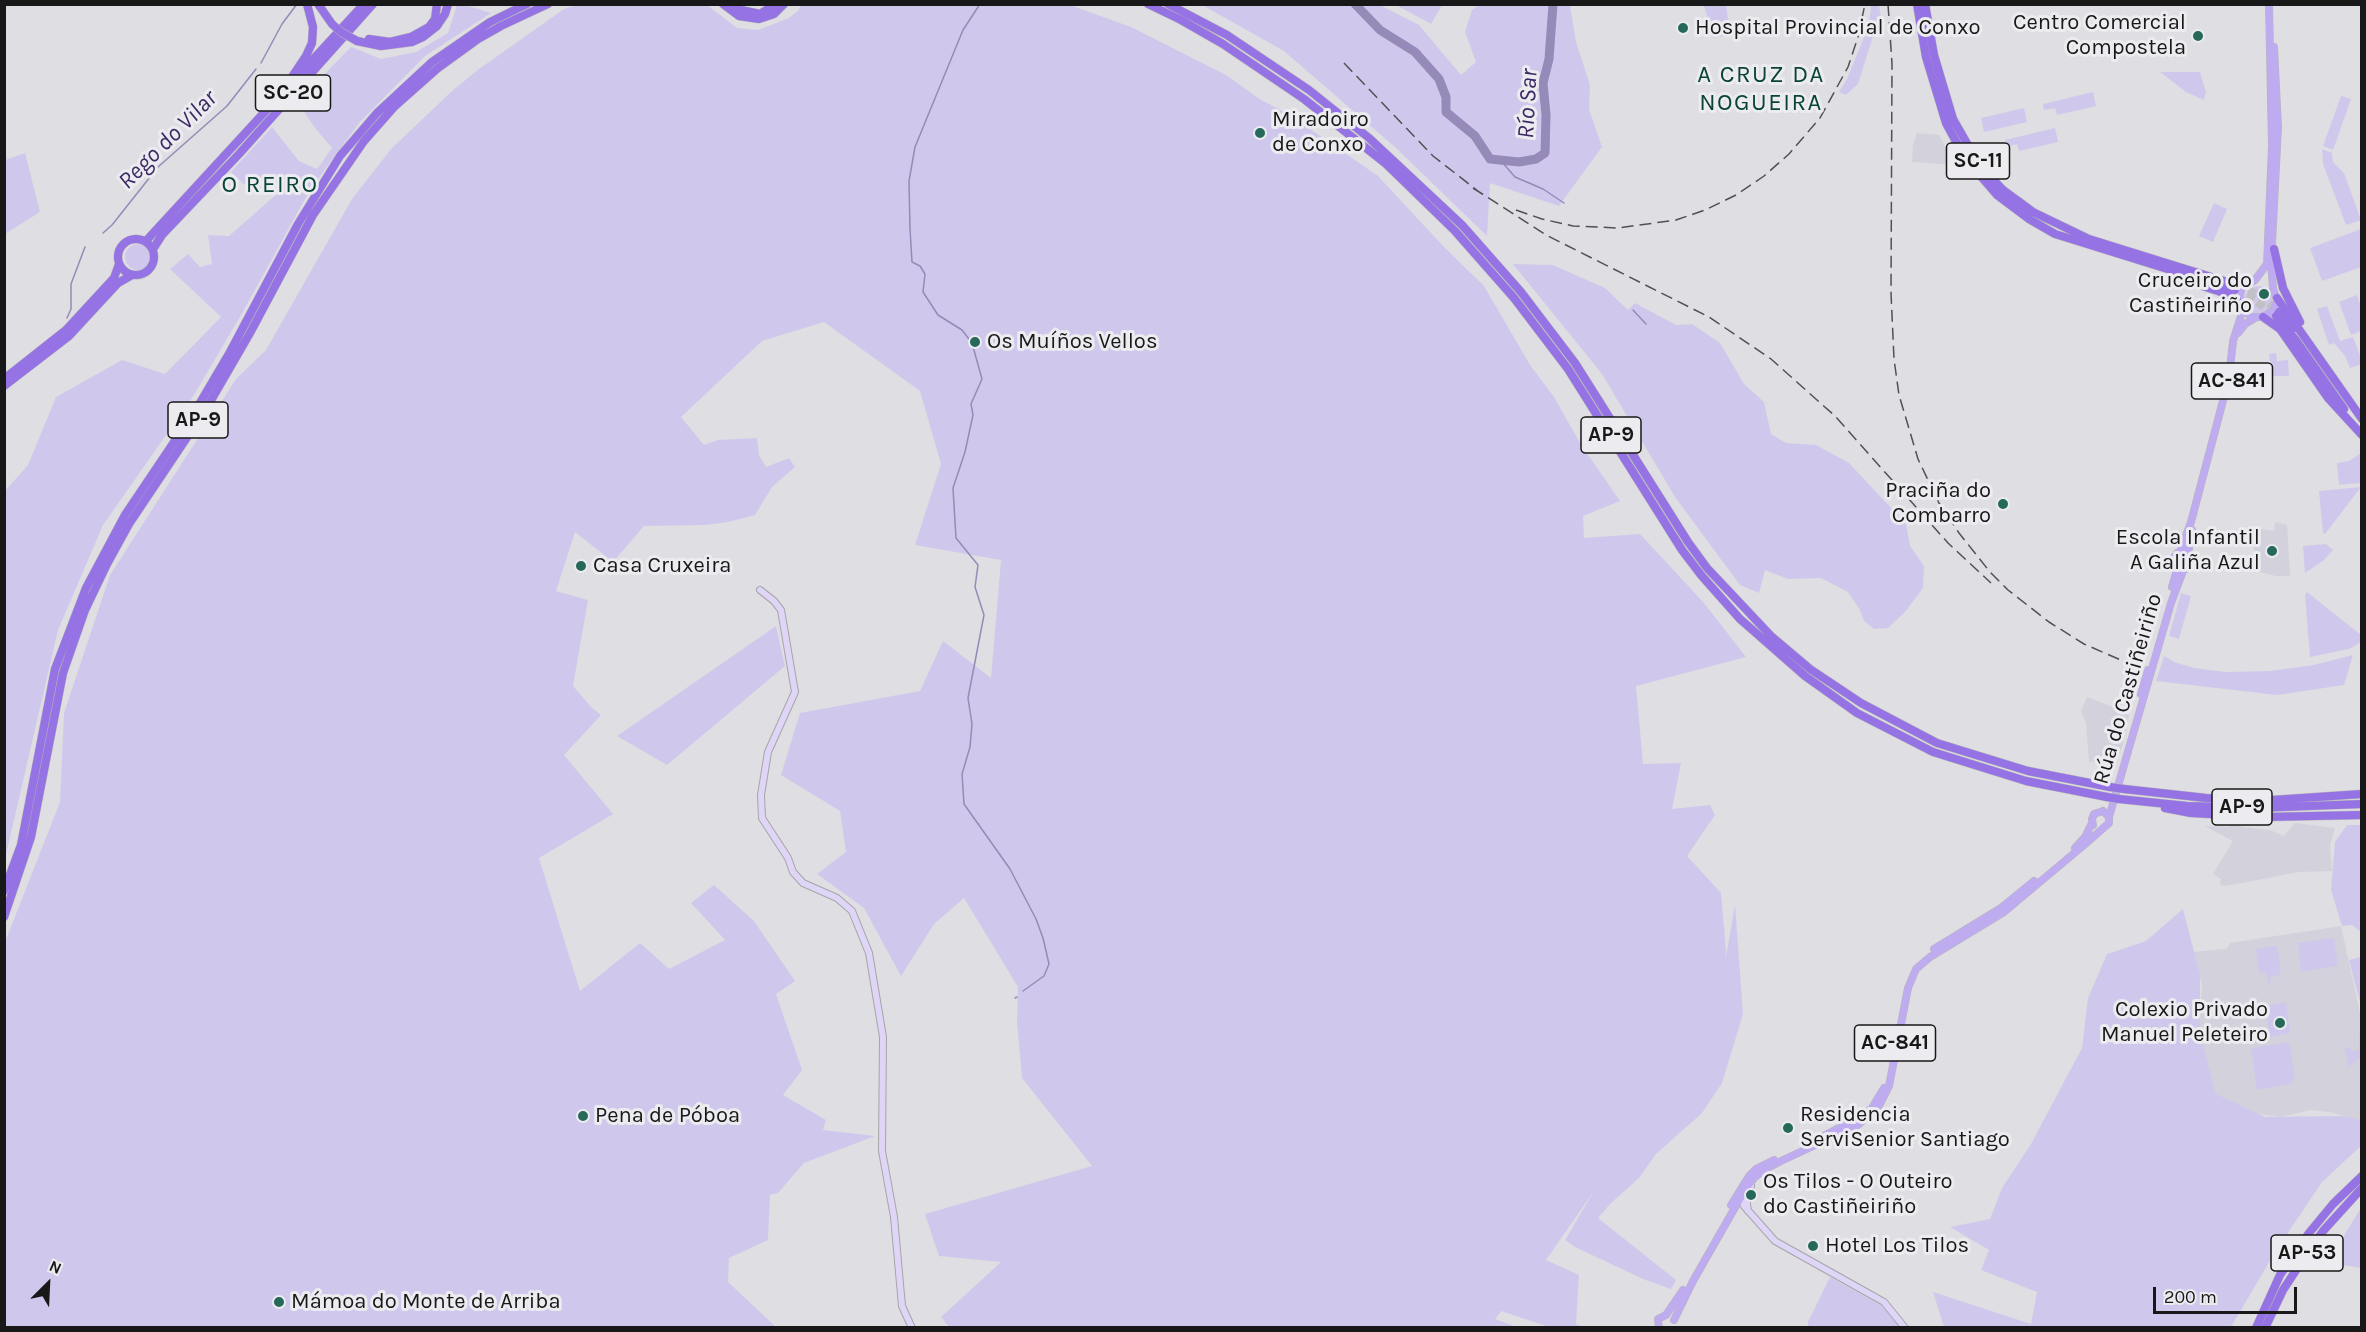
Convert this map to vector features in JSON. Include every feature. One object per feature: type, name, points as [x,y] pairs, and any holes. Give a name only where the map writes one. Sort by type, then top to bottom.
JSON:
[{"type":"highway","points":[[257,122],[259,114],[301,64],[309,50],[313,34],[307,4]]},
{"type":"highway","points":[[318,4],[341,32],[381,46],[412,42],[423,37],[437,26],[448,4]]},
{"type":"highway","points":[[323,4],[344,28],[358,38],[390,42],[411,38],[429,27],[435,19],[437,4]]},
{"type":"highway","name":"SC-20","points":[[146,241],[364,4]]},
{"type":"highway","name":"SC-20","points":[[153,249],[162,235],[239,154],[373,4]]},
{"type":"highway","points":[[489,22],[516,4]]},
{"type":"highway","name":"AP-9","points":[[4,891],[21,845],[55,669],[77,609],[105,550],[125,515],[197,408],[230,352],[298,224],[339,156],[404,87],[440,56],[489,22],[527,4]]},
{"type":"highway","name":"AP-9","points":[[4,917],[31,837],[63,673],[85,610],[129,524],[206,409],[250,333],[313,215],[364,141],[393,107],[438,68],[478,39],[548,4]]},
{"type":"highway","points":[[723,4],[739,16],[759,19],[774,14],[784,4]]},
{"type":"highway","points":[[734,4],[741,10],[760,14],[776,4]]},
{"type":"highway","name":"AP-9","points":[[1148,4],[1223,44],[1304,99],[1385,163],[1455,231],[1514,298],[1568,369],[1682,550],[1701,576],[1740,619],[1790,663],[1857,713],[1933,752],[2026,781],[2107,797],[2187,806],[2256,808],[2361,804]]},
{"type":"highway","name":"AP-9","points":[[1168,4],[1227,35],[1309,90],[1376,144],[1462,225],[1521,292],[1575,363],[1688,542],[1707,567],[1771,636],[1810,669],[1861,703],[1938,743],[2028,771],[2110,787],[2206,798],[2236,799],[2307,799],[2361,793]]},
{"type":"highway","name":"SC-11","points":[[1917,4],[1942,114],[1965,158],[1997,195],[2029,219],[2055,234],[2236,288],[2069,231],[2033,212],[2003,190],[1967,146],[1953,119],[1930,56],[1925,4]]},
{"type":"highway","points":[[2069,231],[2251,281]]},
{"type":"highway","points":[[2055,234],[2092,250],[2224,293],[2241,305]]},
{"type":"highway","points":[[4,379],[70,331],[114,278],[119,264],[118,251],[125,242],[135,238],[146,241],[153,249],[155,260],[149,270],[140,275],[132,275],[124,271],[119,264]]},
{"type":"highway","points":[[2274,249],[2276,267],[2283,288],[2313,347]]},
{"type":"highway","points":[[4,387],[70,331],[118,283],[132,275]]},
{"type":"highway","points":[[2277,298],[2360,416]]},
{"type":"highway","points":[[2361,426],[2299,336],[2277,314],[2361,434]]},
{"type":"highway","points":[[2259,318],[2270,320],[2280,329],[2361,442]]},
{"type":"highway","points":[[2346,420],[2361,434]]},
{"type":"highway","points":[[2121,799],[2191,813],[2264,817],[2361,815]]},
{"type":"highway","points":[[2348,1188],[2354,1176],[2361,1170]]},
{"type":"highway","name":"AP-53","points":[[2256,1328],[2280,1275],[2309,1233],[2361,1176]]},
{"type":"highway","name":"AP-53","points":[[2265,1328],[2283,1290],[2307,1253],[2361,1188]]},
{"type":"main road","name":"Rúa do Castiñeiriño","points":[[2106,814],[2174,580],[2173,559],[2180,552],[2191,522],[2229,378],[2233,341],[2240,319],[2241,291],[2266,264],[2272,146],[2269,4]]},
{"type":"main road","points":[[2273,4],[2278,117],[2274,249],[2271,263],[2273,288],[2277,298]]},
{"type":"main road","points":[[2251,281],[2265,282],[2273,288]]},
{"type":"main road","name":"Rúa do Castiñeiriño","points":[[2106,814],[2171,603],[2183,571],[2191,565],[2192,560],[2188,554],[2192,532],[2233,377],[2237,337],[2243,327],[2273,311],[2277,298]]},
{"type":"main road","points":[[2241,305],[2246,313],[2259,318]]},
{"type":"main road","points":[[2205,483],[2207,462],[2213,450]]},
{"type":"main road","points":[[2180,552],[2188,554]]},
{"type":"main road","name":"Rúa do Castiñeiriño","points":[[2175,568],[2183,571]]},
{"type":"main road","name":"AC-841","points":[[1657,1327],[1660,1317],[1665,1315],[1696,1269],[1745,1180],[1764,1164],[1857,1120],[1872,1108],[1888,1079],[1905,987],[1915,966],[1943,943],[2001,908],[2080,843],[2092,823],[2094,814],[2106,814],[2109,823],[2013,905],[1930,957],[1916,969],[1908,988],[1885,1098],[1872,1115],[1844,1132],[1764,1170],[1754,1178],[1740,1198],[1693,1281],[1674,1324],[1665,1315]]},
{"type":"main road","points":[[2092,823],[2102,829]]},
{"type":"street","points":[[760,590],[781,610],[795,692],[768,752],[762,785],[762,818],[788,858],[793,872],[804,883],[837,898],[852,911],[869,953],[883,1037],[882,1151],[894,1217],[902,1305],[912,1328]]},
{"type":"street","points":[[1764,1164],[1745,1185],[1740,1198],[1748,1211],[1779,1244],[1884,1302],[1905,1328]]},
{"type":"street","points":[[1748,1211],[1746,1197],[1754,1178]]},
{"type":"shaded area","points":[[457,5],[465,5],[491,13],[425,56],[359,123],[310,190],[192,398],[103,525],[58,630],[5,859],[5,491],[28,465],[56,397],[122,360],[165,374],[221,317],[170,269],[188,254],[200,267],[212,264],[208,235],[229,236],[279,192],[261,181],[244,184],[231,172],[272,127],[299,161],[317,169],[332,148],[298,103],[303,96],[351,47],[381,59],[416,52],[448,33]]},
{"type":"shaded area","points":[[577,5],[707,5],[737,28],[758,30],[789,18],[799,10],[800,5],[1070,5],[1131,27],[1226,75],[1261,100],[1290,115],[1378,176],[1484,286],[1530,365],[1554,397],[1580,443],[1620,501],[1583,516],[1584,538],[1640,534],[1704,603],[1746,657],[1636,686],[1643,764],[1681,763],[1672,809],[1710,805],[1715,815],[1687,856],[1721,893],[1725,962],[1735,905],[1743,1014],[1722,1083],[1702,1113],[1656,1154],[1639,1178],[1598,1218],[1676,1280],[1671,1289],[1643,1279],[1565,1240],[1594,1191],[1546,1260],[1579,1275],[1576,1324],[1584,1327],[1549,1327],[1501,1311],[1495,1319],[1517,1327],[949,1327],[941,1317],[1001,1262],[939,1256],[925,1214],[1092,1166],[1022,1078],[1017,1022],[1018,987],[964,898],[934,924],[901,976],[864,908],[817,874],[846,852],[840,811],[781,775],[800,713],[920,691],[943,641],[991,678],[1001,560],[915,545],[941,464],[920,391],[824,322],[762,341],[681,417],[704,445],[718,440],[757,438],[759,455],[766,467],[789,458],[795,467],[772,487],[755,515],[706,525],[644,526],[613,562],[575,532],[556,591],[588,600],[573,686],[601,715],[564,755],[613,814],[539,858],[580,991],[640,943],[669,969],[725,940],[691,903],[714,885],[754,921],[795,981],[776,994],[802,1070],[783,1095],[826,1120],[823,1130],[875,1136],[804,1163],[778,1193],[770,1195],[768,1240],[729,1258],[728,1282],[776,1327],[5,1327],[5,942],[60,802],[64,713],[110,575],[236,379],[266,350],[352,199],[391,149],[452,91],[479,69],[564,9]]},
{"type":"shaded area","points":[[1202,5],[1380,5],[1419,25],[1461,75],[1476,62],[1465,32],[1472,10],[1478,5],[1570,5],[1576,42],[1590,85],[1589,109],[1602,147],[1559,206],[1490,183],[1487,236],[1396,148],[1284,51]]},
{"type":"shaded area","points":[[1396,5],[1442,5],[1431,24]]},
{"type":"shaded area","points":[[1726,5],[1730,35],[1713,38],[1704,6]]},
{"type":"shaded area","points":[[1871,5],[1879,5],[1882,25],[1874,33],[1858,84],[1846,95],[1839,92],[1847,79],[1869,25]]},
{"type":"shaded area","points":[[2160,72],[2200,72],[2206,92],[2204,100],[2186,92]]},
{"type":"shaded area","points":[[2093,92],[2096,106],[2057,115],[2055,108],[2044,110],[2043,104]]},
{"type":"shaded area","points":[[2341,96],[2351,99],[2333,150],[2323,146]]},
{"type":"shaded area","points":[[2024,108],[2027,122],[1984,132],[1981,118]]},
{"type":"shaded area","points":[[2055,128],[2058,142],[2019,151],[2017,144],[2006,147],[2005,140]]},
{"type":"shaded area","points":[[1917,133],[1939,135],[1955,165],[1912,162],[1913,145]]},
{"type":"shaded area","points":[[2322,149],[2332,153],[2333,162],[2344,173],[2361,220],[2346,225],[2323,164]]},
{"type":"shaded area","points":[[25,153],[40,212],[5,234],[5,160]]},
{"type":"shaded area","points":[[2214,203],[2227,209],[2213,242],[2199,236]]},
{"type":"shaded area","points":[[2361,229],[2361,267],[2322,281],[2310,248]]},
{"type":"shaded area","points":[[138,244],[147,248],[151,257],[147,266],[138,270],[129,266],[125,257],[129,248]]},
{"type":"shaded area","points":[[1513,264],[1553,265],[1605,288],[1628,310],[1635,303],[1676,325],[1692,324],[1720,343],[1744,384],[1764,402],[1771,434],[1786,443],[1816,445],[1849,463],[1906,524],[1910,546],[1924,566],[1923,588],[1905,612],[1888,628],[1874,629],[1864,621],[1860,610],[1848,592],[1821,578],[1788,579],[1765,570],[1759,593],[1740,585],[1675,497],[1602,374]]},
{"type":"shaded area","points":[[2258,286],[2268,290],[2272,300],[2268,310],[2258,314],[2248,310],[2244,300],[2248,290]]},
{"type":"shaded area","points":[[2357,295],[2361,307],[2361,331],[2351,335],[2339,302]]},
{"type":"shaded area","points":[[2327,306],[2340,341],[2353,337],[2361,364],[2350,368],[2345,356],[2334,343],[2329,345],[2317,309]]},
{"type":"shaded area","points":[[2276,353],[2277,361],[2288,360],[2289,376],[2273,376],[2269,354]]},
{"type":"shaded area","points":[[2361,453],[2361,483],[2339,485],[2337,463],[2349,461]]},
{"type":"shaded area","points":[[2361,487],[2325,534],[2323,533],[2319,491]]},
{"type":"shaded area","name":"Escola Infantil A Galiña Azul","points":[[2275,522],[2287,525],[2290,576],[2276,576],[2255,571],[2253,528],[2274,531]]},
{"type":"shaded area","points":[[2326,544],[2333,550],[2324,560],[2305,573],[2303,546]]},
{"type":"shaded area","points":[[2307,592],[2361,635],[2361,642],[2349,649],[2310,657],[2305,595]]},
{"type":"shaded area","points":[[2181,593],[2191,596],[2179,639],[2169,636]]},
{"type":"shaded area","points":[[776,626],[785,666],[667,765],[617,736]]},
{"type":"shaded area","points":[[2353,655],[2344,685],[2277,695],[2156,681],[2164,656],[2174,662],[2194,668],[2225,672],[2270,671],[2314,665]]},
{"type":"shaded area","points":[[2087,697],[2123,711],[2129,716],[2122,748],[2112,762],[2089,762],[2086,723],[2081,711]]},
{"type":"shaded area","points":[[2295,823],[2335,828],[2330,845],[2332,871],[2299,872],[2226,886],[2220,885],[2221,879],[2213,874],[2233,841],[2205,826],[2228,827],[2237,824],[2242,827],[2270,830],[2284,836]]},
{"type":"shaded area","points":[[2347,825],[2361,825],[2361,932],[2352,925],[2342,926],[2331,890],[2335,842]]},
{"type":"shaded area","points":[[2183,909],[2200,975],[2200,1035],[2216,1094],[2265,1117],[2344,1116],[2361,1120],[2361,1146],[2322,1182],[2275,1252],[2231,1327],[1944,1327],[1933,1292],[2031,1324],[2037,1292],[1981,1270],[1989,1250],[1950,1227],[1990,1219],[2002,1188],[2031,1144],[2082,1048],[2088,998],[2107,954],[2146,941]]},
{"type":"shaded area","name":"Colexio Privado Manuel Peleteiro","points":[[2341,926],[2361,1018],[2361,1120],[2310,1110],[2281,1117],[2242,1112],[2216,1116],[2199,1028],[2202,985],[2193,952],[2227,949],[2230,943]]},
{"type":"shaded area","points":[[2334,938],[2338,966],[2301,972],[2298,943]]},
{"type":"shaded area","points":[[2277,946],[2280,975],[2270,977],[2271,982],[2268,983],[2266,973],[2259,973],[2256,949]]},
{"type":"shaded area","points":[[2362,957],[2361,1006],[2349,960]]},
{"type":"shaded area","points":[[2286,1002],[2290,1033],[2270,1037],[2265,1006]]},
{"type":"shaded area","points":[[2359,1033],[2361,1035],[2361,1057],[2348,1067],[2345,1048],[2350,1047],[2352,1051],[2359,1050]]},
{"type":"shaded area","points":[[2289,1042],[2295,1077],[2290,1084],[2257,1090],[2251,1048]]},
{"type":"shaded area","points":[[2361,1208],[2361,1268],[2331,1263],[2346,1232]]},
{"type":"shaded area","points":[[1830,1277],[1881,1305],[1901,1327],[1808,1328],[1808,1322]]},
{"type":"waterway","name":"Rego do Vilar","points":[[261,63],[282,24],[297,4]]},
{"type":"waterway","points":[[980,4],[963,30],[915,147],[909,181],[910,229],[912,262],[920,266],[925,274],[923,292],[938,315],[962,330],[972,343],[982,379],[971,404],[973,415],[965,452],[953,488],[956,538],[978,565],[975,587],[984,615],[968,698],[972,724],[970,747],[962,774],[964,804],[1010,869],[1036,919],[1043,938],[1049,964],[1044,976],[1023,991]]},
{"type":"waterway","name":"Río Sar","points":[[1355,4],[1380,30],[1415,52],[1439,79],[1446,97],[1446,112],[1475,136],[1490,159],[1519,162],[1536,159],[1545,153],[1546,115],[1543,83],[1549,59],[1553,4]]},
{"type":"waterway","name":"Rego do Vilar","points":[[103,233],[158,167],[227,106],[256,69]]},
{"type":"waterway","points":[[1502,162],[1515,177],[1543,189],[1564,203]]},
{"type":"waterway","name":"Rego do Vilar","points":[[67,318],[71,309],[71,284],[85,247]]},
{"type":"waterway","points":[[1633,310],[1646,324]]},
{"type":"tunnel","points":[[2238,285],[2260,296],[2278,311]]},
{"type":"tunnel","points":[[2236,291],[2252,298],[2274,315]]},
{"type":"railway","points":[[1516,210],[1573,226],[1618,228],[1676,220],[1705,210],[1736,195],[1764,176],[1789,154],[1820,118],[1848,67],[1858,37],[1865,4]]},
{"type":"railway","points":[[1888,4],[1892,64],[1891,293],[1894,359],[1899,395],[1918,459],[1939,503],[1959,533],[1990,572],[2008,590],[2049,622],[2084,644],[2123,661],[2143,666]]},
{"type":"railway","points":[[1344,63],[1433,156],[1478,191]]},
{"type":"railway","points":[[1473,188],[1546,235],[1709,317],[1771,359],[1835,416],[1948,543],[1991,583]]},
{"type":"place","name":"Hospital Provincial de Conxo","points":[[1683,28]]},
{"type":"place","name":"Centro Comercial Compostela","points":[[2198,36]]},
{"type":"place","name":"Miradoiro de Conxo","points":[[1260,133]]},
{"type":"place","name":"Cruceiro do Castiñeiriño","points":[[2264,294]]},
{"type":"place","name":"Os Muíños Vellos","points":[[975,342]]},
{"type":"place","name":"Praciña do Combarro","points":[[2003,504]]},
{"type":"place","name":"Escola Infantil A Galiña Azul","points":[[2272,551]]},
{"type":"place","name":"Casa Cruxeira","points":[[581,566]]},
{"type":"place","name":"Colexio Privado Manuel Peleteiro","points":[[2280,1023]]},
{"type":"place","name":"Pena de Póboa","points":[[583,1116]]},
{"type":"place","name":"Residencia ServiSenior Santiago","points":[[1788,1128]]},
{"type":"place","name":"Os Tilos - O Outeiro do Castiñeiriño","points":[[1751,1195]]},
{"type":"place","name":"Hotel Los Tilos","points":[[1813,1246]]},
{"type":"place","name":"Mámoa do Monte de Arriba","points":[[279,1302]]},
{"type":"district","name":"A CRUZ DA NOGUEIRA","points":[[1761,89]]},
{"type":"district","name":"O REIRO","points":[[270,185]]}]
